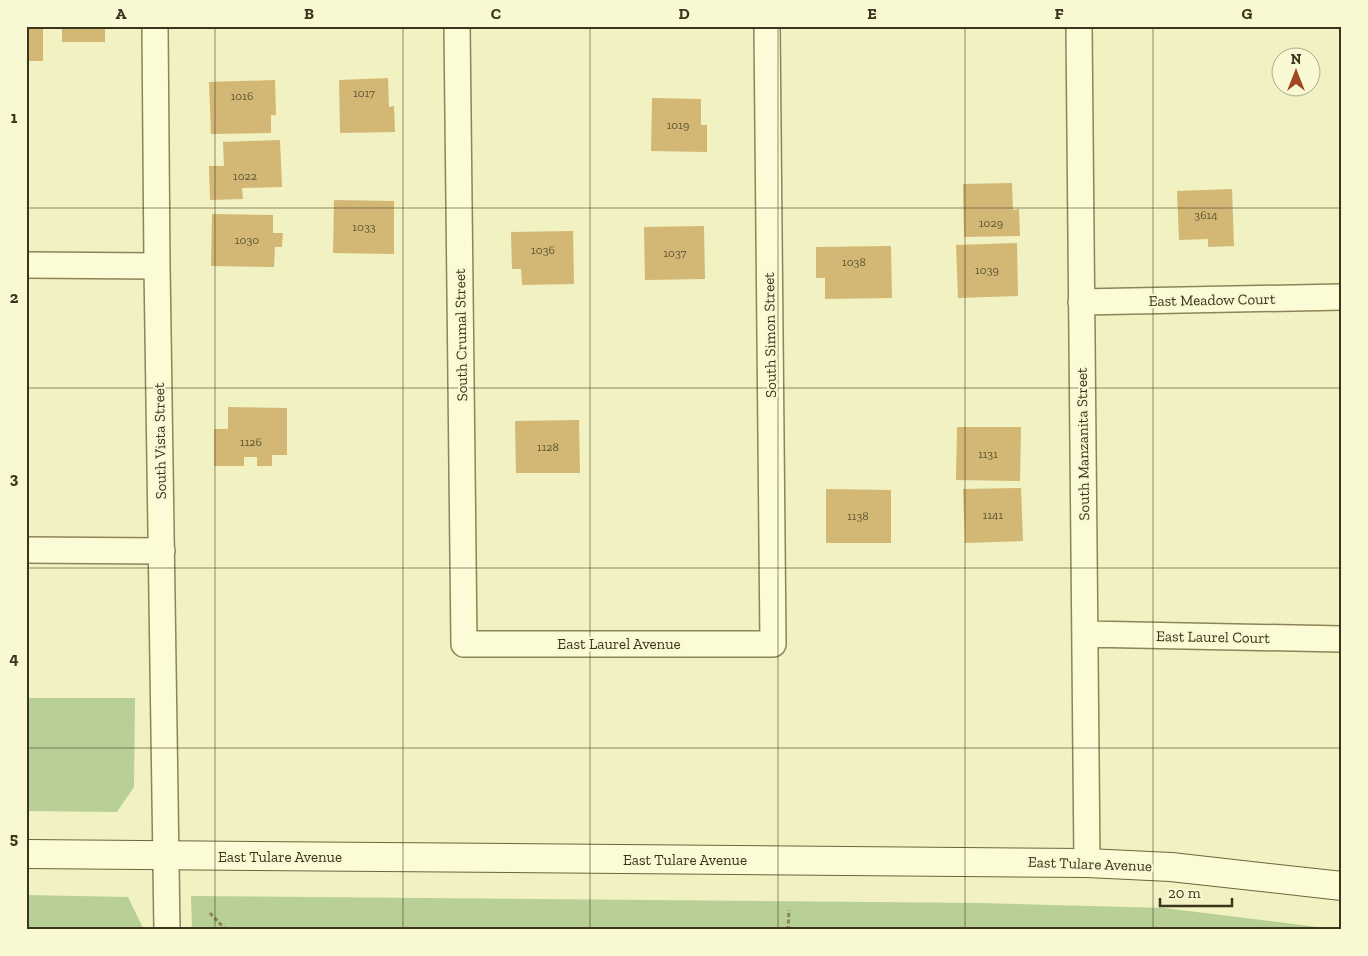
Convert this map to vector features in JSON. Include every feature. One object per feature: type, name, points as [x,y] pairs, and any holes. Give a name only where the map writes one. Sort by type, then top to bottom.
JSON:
[{"type":"street","name":"South Vista Street","points":[[154,26],[167,930]]},
{"type":"street","name":"South Crumal Street","points":[[457,26],[464,644]]},
{"type":"street","name":"South Simon Street","points":[[767,26],[773,644]]},
{"type":"street","name":"South Manzanita Street","points":[[1079,26],[1087,863]]},
{"type":"street","points":[[26,265],[157,266]]},
{"type":"street","name":"East Meadow Court","points":[[1081,302],[1342,297]]},
{"type":"street","points":[[26,550],[162,551]]},
{"type":"street","name":"East Laurel Court","points":[[1085,634],[1342,640]]},
{"type":"street","name":"East Laurel Avenue","points":[[464,644],[773,644]]},
{"type":"street","name":"East Tulare Avenue","points":[[26,854],[1087,863],[1171,867],[1342,886]]},
{"type":"path","points":[[788,930],[789,910]]},
{"type":"path","points":[[210,914],[226,930]]},
{"type":"green space","points":[[26,698],[135,698],[134,787],[117,812],[26,811]]},
{"type":"green space","points":[[26,895],[128,897],[144,930],[26,930]]},
{"type":"green space","points":[[191,896],[978,903],[1164,908],[1342,930],[192,930]]},
{"type":"building","points":[[27,26],[43,26],[43,61],[27,61]]},
{"type":"building","points":[[62,26],[105,26],[105,42],[62,42]]},
{"type":"building","points":[[388,78],[389,107],[394,106],[395,132],[340,133],[339,80]]},
{"type":"building","points":[[275,80],[276,115],[271,115],[271,133],[211,134],[209,82]]},
{"type":"building","points":[[652,98],[701,99],[701,125],[707,125],[707,152],[651,151]]},
{"type":"building","points":[[280,140],[282,187],[242,188],[243,199],[210,200],[209,166],[224,166],[223,142]]},
{"type":"building","points":[[1012,183],[1013,210],[1019,209],[1020,236],[964,237],[963,184]]},
{"type":"building","points":[[1232,189],[1234,246],[1208,247],[1208,239],[1179,240],[1177,191]]},
{"type":"building","points":[[334,200],[394,201],[394,254],[333,253]]},
{"type":"building","points":[[212,214],[273,215],[273,233],[283,233],[282,247],[275,247],[274,267],[211,266]]},
{"type":"building","points":[[704,226],[705,279],[645,280],[644,227]]},
{"type":"building","points":[[573,231],[574,284],[522,285],[521,269],[512,269],[511,232]]},
{"type":"building","points":[[1017,243],[1018,296],[958,298],[956,245]]},
{"type":"building","points":[[891,246],[892,298],[825,299],[825,278],[816,278],[816,247]]},
{"type":"building","points":[[228,407],[287,408],[287,455],[272,455],[272,466],[257,466],[257,457],[244,457],[244,466],[214,466],[214,429],[228,429]]},
{"type":"building","points":[[579,420],[580,473],[516,473],[515,421]]},
{"type":"building","points":[[957,427],[1021,427],[1020,481],[956,480]]},
{"type":"building","points":[[1021,488],[1023,541],[965,543],[963,489]]},
{"type":"building","points":[[826,489],[891,490],[891,543],[826,543]]}]
